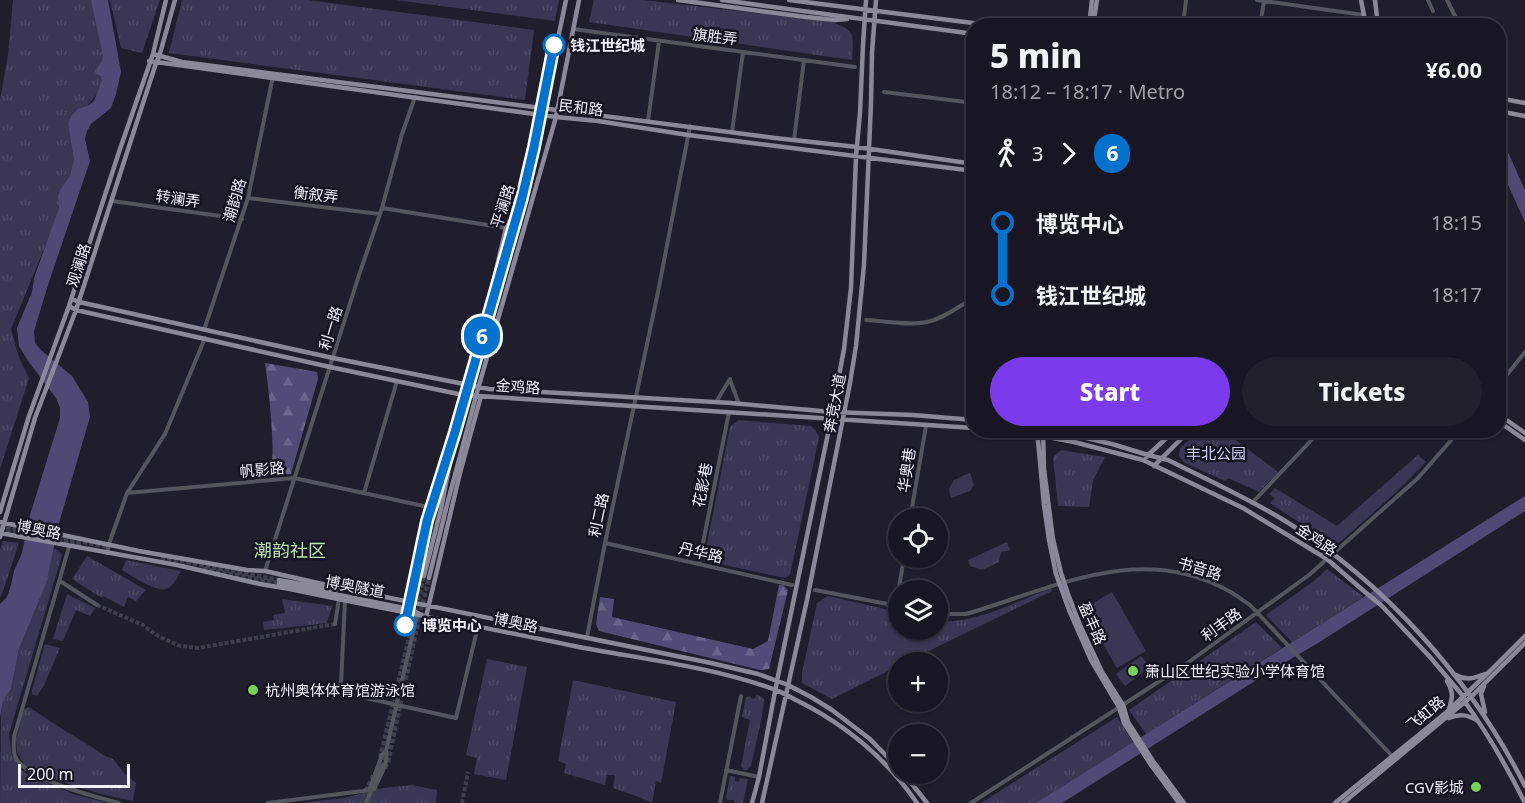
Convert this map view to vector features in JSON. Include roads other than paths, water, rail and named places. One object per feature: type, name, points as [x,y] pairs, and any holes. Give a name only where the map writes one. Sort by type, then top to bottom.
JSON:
[{"type":"main road","name":"观澜路","points":[[0,512],[29,416],[72,299],[153,54],[166,0]]},
{"type":"main road","name":"观澜路","points":[[0,535],[2,522],[35,418],[79,302],[159,57],[175,0]]},
{"type":"main road","name":"平澜路","points":[[450,458],[476,341],[487,309],[506,228],[511,219],[542,115],[566,0]]},
{"type":"main road","name":"平澜路","points":[[478,396],[489,346],[556,117],[579,0]]},
{"type":"main road","points":[[678,0],[835,20],[864,19]]},
{"type":"main road","points":[[722,0],[966,33]]},
{"type":"main road","points":[[789,0],[966,22]]},
{"type":"main road","points":[[808,0],[828,5]]},
{"type":"main road","name":"奔竞大道","points":[[752,803],[844,349],[850,297],[866,0]]},
{"type":"main road","name":"奔竞大道","points":[[762,803],[843,421],[856,346],[864,265],[876,0]]},
{"type":"main road","points":[[1092,0],[1092,18]]},
{"type":"main road","points":[[1090,18],[1097,0]]},
{"type":"main road","points":[[1361,0],[1365,18]]},
{"type":"main road","points":[[1375,0],[1377,18]]},
{"type":"main road","name":"民和路","points":[[153,54],[182,62],[273,76]]},
{"type":"main road","name":"民和路","points":[[149,61],[869,148],[966,163]]},
{"type":"main road","name":"民和路","points":[[415,94],[556,117],[966,170]]},
{"type":"main road","points":[[1506,99],[1525,103]]},
{"type":"main road","points":[[1506,112],[1525,116]]},
{"type":"main road","name":"金鸡路","points":[[72,299],[333,358],[489,389],[966,419]]},
{"type":"main road","name":"金鸡路","points":[[69,306],[76,310],[463,395],[966,428]]},
{"type":"main road","points":[[450,458],[427,577],[478,396]]},
{"type":"main road","points":[[426,616],[478,396]]},
{"type":"main road","points":[[1506,420],[1525,433]]},
{"type":"main road","points":[[1506,427],[1525,440]]},
{"type":"main road","name":"盈丰路","points":[[1037,438],[1049,540],[1077,629],[1091,660],[1121,706],[1128,722],[1184,803]]},
{"type":"main road","name":"盈丰路","points":[[1043,438],[1048,504],[1061,582]]},
{"type":"main road","name":"金鸡路","points":[[1062,438],[1143,460],[1243,508],[1327,560],[1382,606],[1467,697],[1488,721],[1525,786]]},
{"type":"main road","name":"金鸡路","points":[[1086,438],[1168,460],[1252,503],[1282,520],[1374,587],[1450,671],[1504,762],[1525,803]]},
{"type":"main road","points":[[1143,460],[1166,438]]},
{"type":"main road","points":[[1154,466],[1181,438]]},
{"type":"main road","points":[[409,611],[433,508],[444,470],[450,458]]},
{"type":"main road","name":"博奥路","points":[[2,522],[139,551],[265,571],[758,674],[788,685],[825,706],[853,725],[888,757]]},
{"type":"main road","name":"博奥路","points":[[0,535],[177,565],[260,584],[409,611],[417,615],[696,668],[741,679],[776,690],[812,707],[853,734],[894,773],[917,803]]},
{"type":"main road","name":"博奥隧道","points":[[360,592],[328,590],[279,582],[426,616]]},
{"type":"main road","name":"飞虹路","points":[[1339,802],[1439,724],[1525,636]]},
{"type":"main road","name":"飞虹路","points":[[1339,802],[1392,756],[1484,685],[1525,643]]},
{"type":"main road","points":[[1442,670],[1452,691],[1448,711]]},
{"type":"main road","points":[[1450,671],[1470,679],[1490,671]]},
{"type":"main road","points":[[1484,685],[1480,694],[1488,721]]},
{"type":"main road","name":"盈丰路","points":[[1121,706],[1124,723],[1179,803]]},
{"type":"main road","points":[[1439,724],[1458,715],[1471,717],[1480,723]]},
{"type":"main road","points":[[912,784],[927,803]]},
{"type":"street","points":[[1184,18],[1186,0]]},
{"type":"street","points":[[1257,0],[1364,15]]},
{"type":"street","points":[[1261,18],[1264,0]]},
{"type":"street","points":[[1428,0],[1433,11]]},
{"type":"street","points":[[1447,0],[1456,18]]},
{"type":"street","name":"旗胜弄","points":[[573,29],[855,67]]},
{"type":"street","points":[[648,121],[659,41]]},
{"type":"street","points":[[732,132],[743,52]]},
{"type":"street","points":[[794,140],[804,60]]},
{"type":"street","name":"潮韵路","points":[[204,330],[248,198],[273,76]]},
{"type":"street","points":[[884,92],[966,102]]},
{"type":"street","name":"利一路","points":[[265,571],[382,208],[415,94]]},
{"type":"street","name":"利二路","points":[[587,638],[604,543],[658,292],[690,126]]},
{"type":"street","name":"衡叙弄","points":[[248,198],[380,214]]},
{"type":"street","name":"转澜弄","points":[[112,201],[242,219]]},
{"type":"street","points":[[382,208],[506,228]]},
{"type":"street","points":[[866,320],[929,322],[966,303]]},
{"type":"street","points":[[107,553],[127,493],[165,434],[205,338]]},
{"type":"street","points":[[1506,376],[1525,352]]},
{"type":"street","points":[[716,402],[729,379],[739,404]]},
{"type":"street","points":[[364,493],[397,381]]},
{"type":"street","name":"花影巷","points":[[699,563],[729,412]]},
{"type":"street","name":"华奥巷","points":[[912,508],[926,426]]},
{"type":"street","points":[[1252,503],[1313,438]]},
{"type":"street","name":"利丰路","points":[[971,803],[1186,664],[1309,575],[1418,478],[1453,438]]},
{"type":"street","name":"帆影路","points":[[127,493],[294,478],[433,508]]},
{"type":"street","name":"丹华路","points":[[604,543],[792,585]]},
{"type":"street","points":[[66,546],[60,580],[14,737],[15,756],[24,769],[78,792],[119,803]]},
{"type":"street","name":"书音路","points":[[948,614],[966,614],[1061,582],[1096,573],[1137,569],[1165,570],[1209,582],[1228,590],[1250,605],[1392,756]]},
{"type":"street","points":[[60,580],[97,605]]},
{"type":"street","points":[[815,590],[888,603]]},
{"type":"street","points":[[335,624],[342,600]]},
{"type":"street","points":[[342,600],[341,686],[343,690],[348,694],[456,718],[478,626]]},
{"type":"street","points":[[268,803],[363,791],[369,788],[382,755],[386,751],[417,615]]},
{"type":"street","points":[[720,803],[741,696]]},
{"type":"street","points":[[366,803],[382,766]]},
{"type":"street","points":[[726,770],[759,777]]},
{"type":"tunnel","points":[[0,526],[109,547]]},
{"type":"tunnel","points":[[0,530],[83,546]]},
{"type":"tunnel","points":[[161,557],[279,580]]},
{"type":"tunnel","points":[[203,569],[279,583]]},
{"type":"tunnel","points":[[380,758],[424,576]]},
{"type":"tunnel","points":[[385,768],[429,578]]},
{"type":"tunnel","points":[[97,605],[143,625],[158,636],[180,646],[198,648],[335,624]]},
{"type":"tunnel","points":[[382,766],[386,752]]},
{"type":"tunnel","points":[[462,803],[468,772]]},
{"type":"tunnel","points":[[360,803],[374,774]]},
{"type":"tunnel","points":[[369,803],[377,786]]},
{"type":"metro line","name":"6","points":[[405,625],[427,521],[522,198],[554,45]]},
{"type":"place","name":"钱江世纪城","points":[[554,45]]},
{"type":"place","name":"博览中心","points":[[405,625]]},
{"type":"place","name":"萧山区世纪实验小学体育馆","points":[[1133,671]]},
{"type":"place","name":"杭州奥体体育馆游泳馆","points":[[253,690]]},
{"type":"place","name":"CGV影城","points":[[1476,787]]},
{"type":"district","name":"潮韵社区","points":[[290,550]]},
{"type":"park label","name":"丰北公园","points":[[1216,453]]}]
